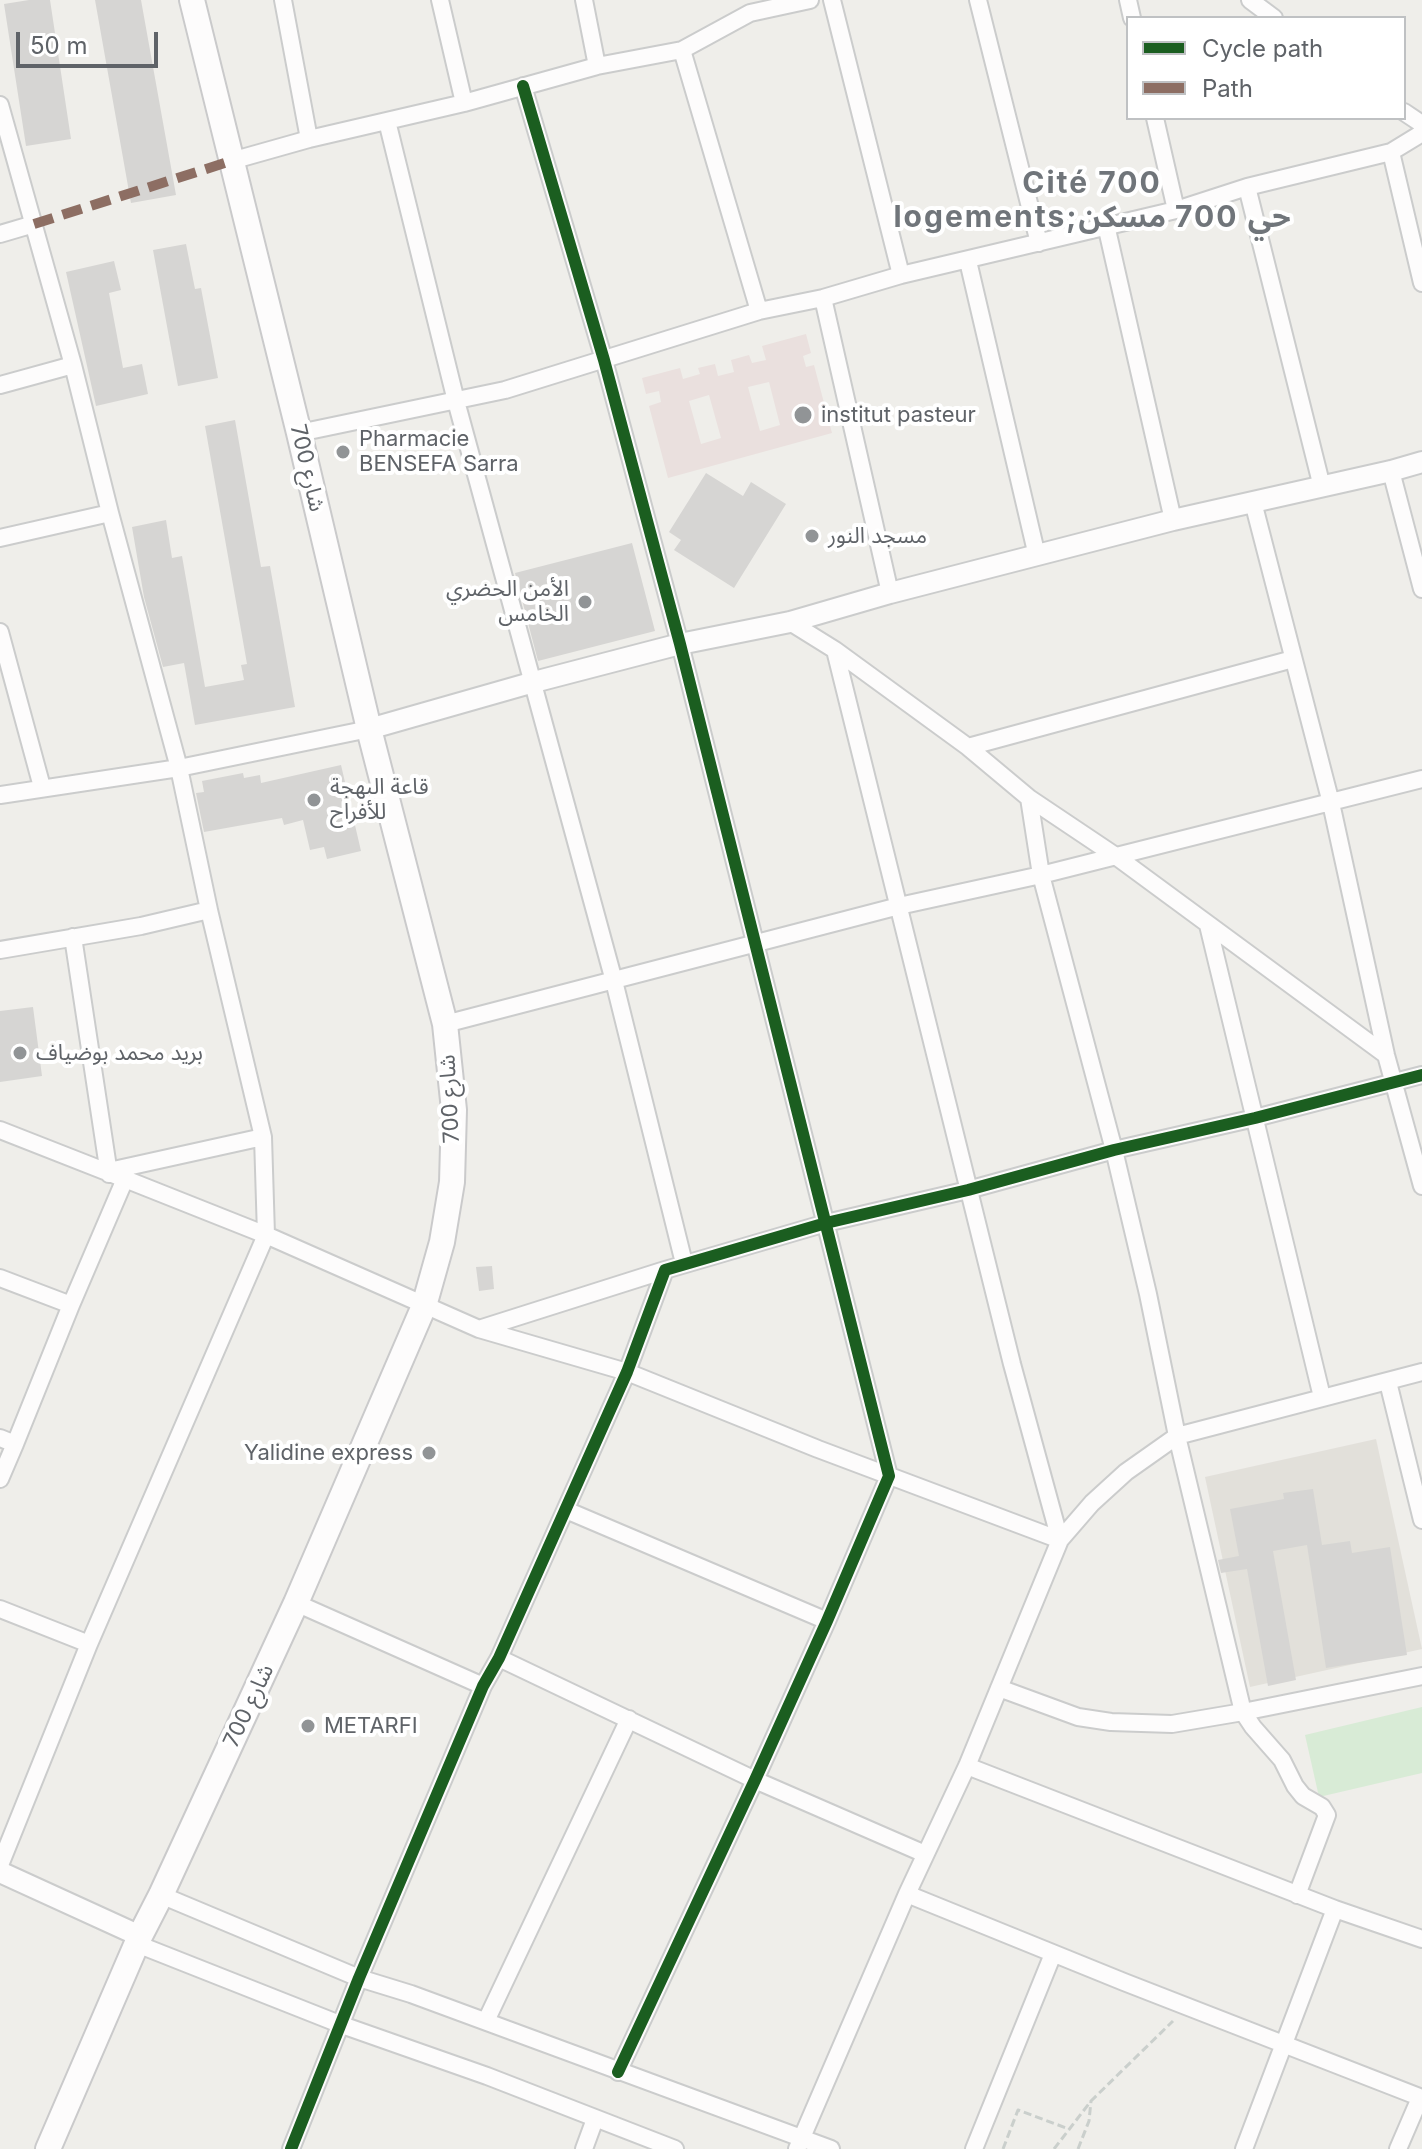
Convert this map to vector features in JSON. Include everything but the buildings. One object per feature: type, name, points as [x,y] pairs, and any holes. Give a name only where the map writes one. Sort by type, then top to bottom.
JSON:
[{"type":"main road","name":"شارع 700","points":[[50,2148],[139,1940],[296,1603],[424,1306],[442,1242],[452,1182],[454,1110],[445,1024],[369,729],[192,0]]},
{"type":"street","points":[[283,0],[309,139]]},
{"type":"street","points":[[440,0],[464,103]]},
{"type":"street","points":[[584,0],[597,66]]},
{"type":"street","points":[[231,161],[597,66],[682,50],[748,6],[810,0]]},
{"type":"street","points":[[832,0],[901,275]]},
{"type":"street","points":[[978,0],[1039,243]]},
{"type":"street","points":[[1250,0],[1271,16]]},
{"type":"street","points":[[682,50],[759,311]]},
{"type":"street","points":[[523,86],[604,360],[680,644],[889,1476],[755,1780],[618,2072]]},
{"type":"street","points":[[0,105],[73,365],[179,768],[263,1137],[266,1235],[89,1644],[0,1865]]},
{"type":"street","points":[[1155,120],[1176,210]]},
{"type":"street","points":[[387,121],[456,401],[614,981],[684,1263]]},
{"type":"street","points":[[299,433],[505,390],[759,311],[823,298],[901,275],[1176,210],[1247,187],[1391,152],[1422,133]]},
{"type":"street","points":[[1391,152],[1422,283]]},
{"type":"street","points":[[1247,187],[1322,487]]},
{"type":"street","points":[[0,234],[34,224]]},
{"type":"street","points":[[1106,225],[1173,520]]},
{"type":"street","points":[[968,261],[1037,556]]},
{"type":"street","points":[[823,298],[890,593]]},
{"type":"street","points":[[0,385],[73,365]]},
{"type":"street","points":[[0,795],[179,768],[369,729],[680,644],[790,622],[1173,520],[1422,462]]},
{"type":"street","points":[[1391,471],[1422,589]]},
{"type":"street","points":[[1253,502],[1331,803],[1386,1055],[1422,1186]]},
{"type":"street","points":[[0,538],[110,513]]},
{"type":"street","points":[[790,622],[835,650],[968,747],[1029,798],[1117,857],[1386,1055]]},
{"type":"street","points":[[0,632],[42,787]]},
{"type":"street","points":[[835,650],[968,1190],[1060,1540]]},
{"type":"street","points":[[968,747],[1293,659]]},
{"type":"street","points":[[445,1024],[899,906],[1117,857],[1422,779]]},
{"type":"street","points":[[1029,798],[1041,875],[1114,1150],[1177,1436],[1243,1712],[1282,1760],[1303,1796],[1322,1807],[1327,1815],[1297,1895]]},
{"type":"street","points":[[0,950],[141,926],[209,910]]},
{"type":"street","points":[[1208,925],[1322,1397]]},
{"type":"street","points":[[0,1479],[8,1441],[71,1305],[114,1175],[73,937]]},
{"type":"street","points":[[479,1329],[684,1263],[826,1223],[1422,1075]]},
{"type":"street","points":[[0,1130],[266,1235],[479,1329],[627,1372],[1060,1540]]},
{"type":"street","points":[[114,1175],[263,1137]]},
{"type":"street","points":[[291,2149],[359,1978],[483,1686],[499,1658],[627,1372],[665,1270]]},
{"type":"street","points":[[0,1278],[71,1305]]},
{"type":"street","points":[[799,2144],[907,1894],[967,1766],[1060,1540],[1092,1503],[1126,1472],[1177,1436],[1422,1372]]},
{"type":"street","points":[[1388,1382],[1422,1520]]},
{"type":"street","points":[[566,1510],[827,1621]]},
{"type":"street","points":[[296,1603],[483,1686]]},
{"type":"street","points":[[0,1609],[89,1644]]},
{"type":"street","points":[[499,1658],[755,1780],[925,1854]]},
{"type":"street","points":[[999,1688],[1078,1717],[1111,1722],[1172,1724],[1422,1676]]},
{"type":"street","points":[[486,2021],[629,1719]]},
{"type":"street","points":[[967,1766],[1297,1895],[1422,1939]]},
{"type":"street","points":[[0,1872],[139,1940],[342,2025],[487,2076],[675,2149]]},
{"type":"street","points":[[907,1894],[1421,2098],[1398,2149]]},
{"type":"street","points":[[161,1895],[359,1978],[486,2021],[799,2144],[831,2149]]},
{"type":"street","points":[[1244,2149],[1335,1909]]},
{"type":"street","points":[[974,2149],[1053,1954]]},
{"type":"street","points":[[584,2149],[595,2119]]},
{"type":"path","points":[[1054,2149],[1091,2101],[1187,2007]]},
{"type":"path","points":[[1078,2149],[1089,2121],[1091,2101]]},
{"type":"path","points":[[1003,2149],[1018,2110],[1069,2129]]},
{"type":"shaded area","name":"institut pasteur","points":[[806,334],[811,353],[803,356],[806,367],[814,365],[832,433],[668,478],[649,406],[661,402],[659,391],[646,394],[642,378],[680,368],[683,379],[700,374],[698,368],[715,364],[718,376],[734,372],[731,360],[749,355],[752,363],[766,360],[762,346]],"holes":[[[769,382],[780,425],[760,431],[748,387]],[[709,395],[721,438],[701,444],[689,401]]]},
{"type":"shaded area","points":[[1376,1439],[1422,1649],[1250,1687],[1205,1477]]},
{"type":"green space","points":[[1422,1707],[1422,1773],[1319,1797],[1305,1735]]},
{"type":"marked path","points":[[34,224],[231,161]]},
{"type":"cycle path","points":[[523,86],[604,360],[680,644],[889,1476],[755,1780],[618,2072]]},
{"type":"cycle path","points":[[291,2149],[359,1978],[483,1686],[499,1658],[627,1372],[665,1270],[826,1223],[1422,1075]]},
{"type":"place","name":"institut pasteur","points":[[803,415]]},
{"type":"place","name":"Pharmacie BENSEFA Sarra","points":[[343,452]]},
{"type":"place","name":"مسجد النور","points":[[812,536]]},
{"type":"place","name":"الأمن الحضري الخامس","points":[[585,602]]},
{"type":"place","name":"قاعة البهجة للأفراح","points":[[314,800]]},
{"type":"place","name":"بريد محمد بوضياف","points":[[20,1053]]},
{"type":"place","name":"Yalidine express","points":[[429,1453]]},
{"type":"place","name":"METARFI","points":[[308,1726]]},
{"type":"district","name":"Cité 700 logements;حي 700 مسكن","points":[[1092,201]]}]
